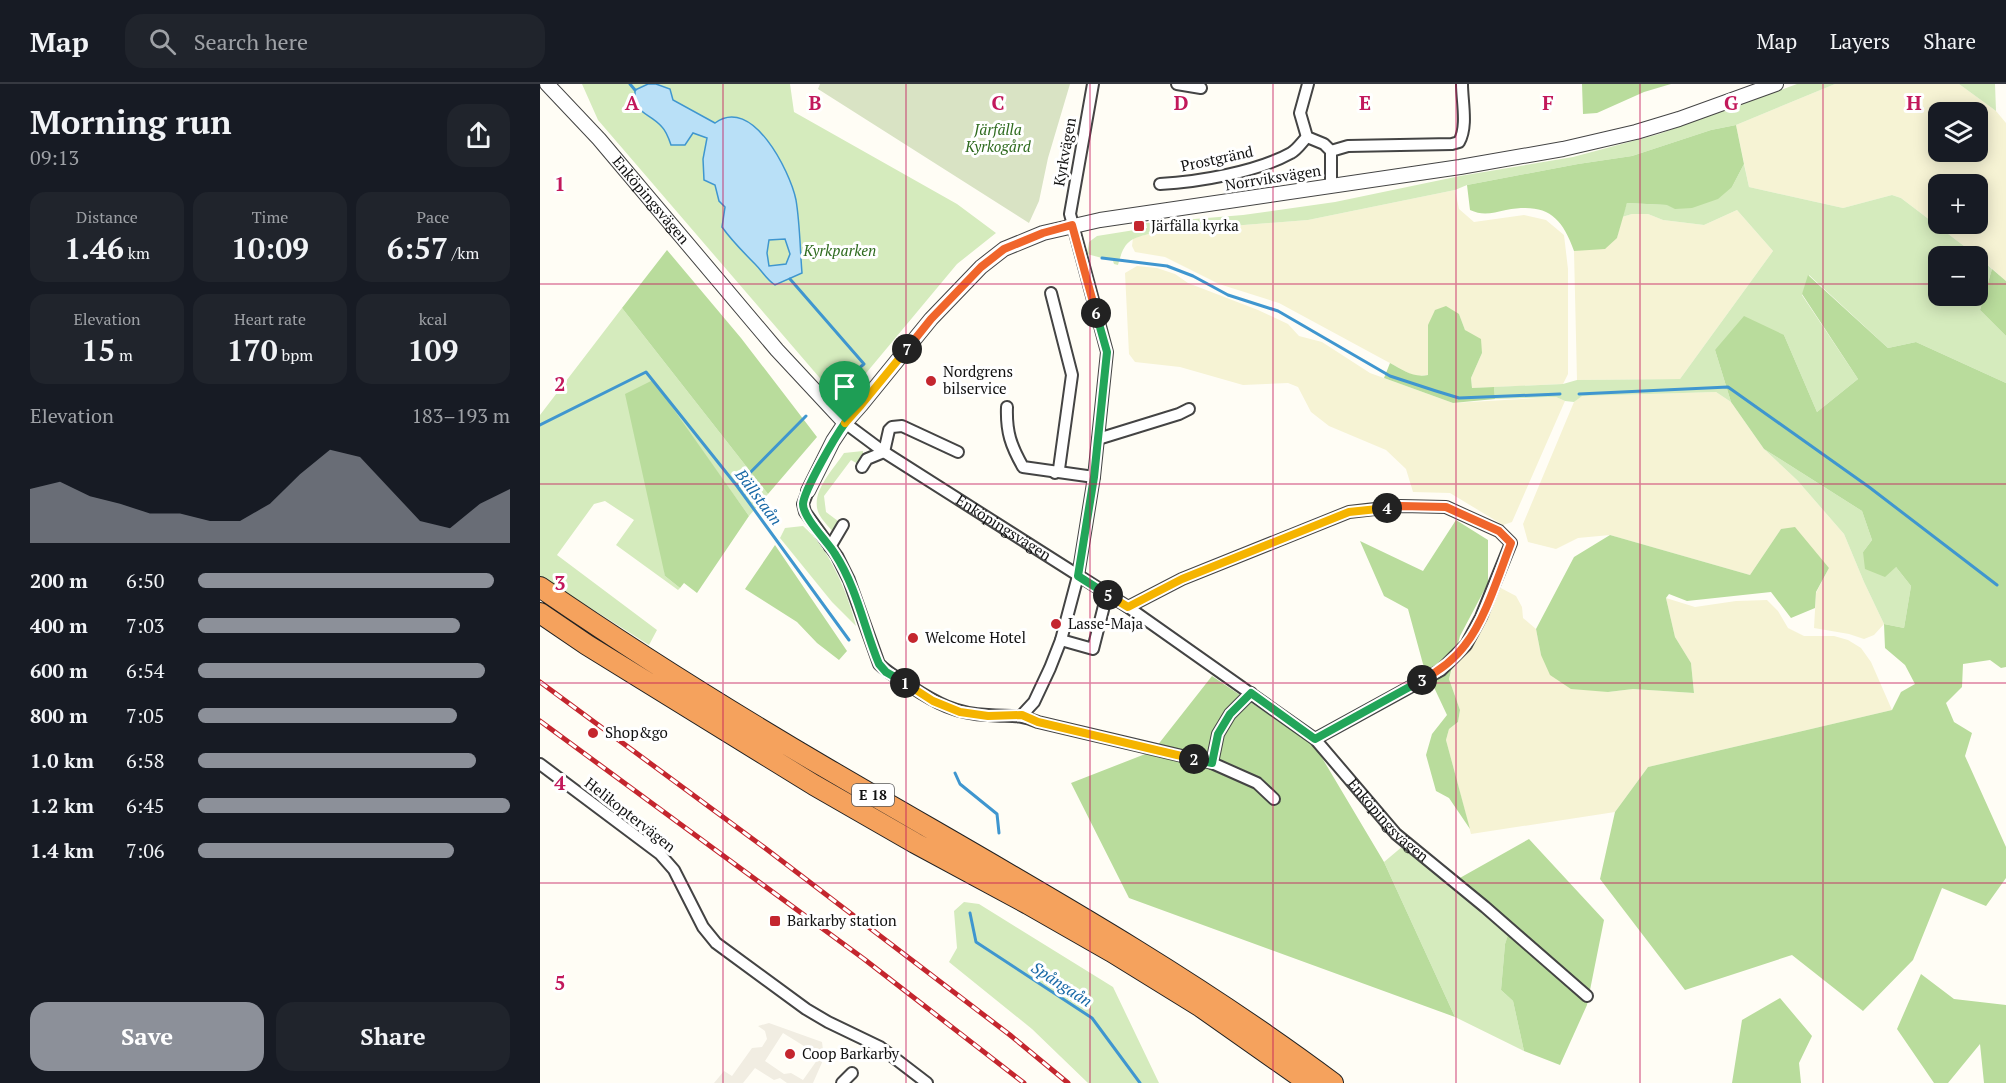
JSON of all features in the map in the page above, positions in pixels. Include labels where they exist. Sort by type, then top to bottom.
[{"type":"highway","name":"E 18","points":[[540,587],[599,627],[824,766],[1120,939],[1210,995],[1333,1083]]},
{"type":"highway","name":"E 18","points":[[540,613],[597,651],[814,785],[1113,952],[1201,1007],[1309,1083]]},
{"type":"street","name":"Enköpingsvägen","points":[[547,84],[599,139],[777,350],[845,423],[884,452],[1128,607],[1315,739],[1396,834],[1485,907],[1587,996]]},
{"type":"street","name":"Kyrkvägen","points":[[1022,715],[1034,702],[1061,640],[1078,576],[1094,477],[1107,352],[1070,214],[1092,84]]},
{"type":"street","points":[[1177,84],[1201,88]]},
{"type":"street","points":[[1308,84],[1300,113],[1308,137],[1324,144],[1330,151],[1331,186]]},
{"type":"street","points":[[1330,151],[1348,146],[1459,142],[1463,127],[1462,84]]},
{"type":"street","name":"Norrviksvägen","points":[[808,491],[832,441],[845,423],[931,319],[981,267],[1004,249],[1043,233],[1072,225],[1460,167],[1563,149],[1636,132],[1679,119],[1776,84]]},
{"type":"street","name":"Prostgränd","points":[[1160,184],[1254,169],[1293,153],[1308,137]]},
{"type":"street","points":[[1051,293],[1072,375],[1059,469],[1055,473]]},
{"type":"street","points":[[1007,407],[1006,426],[1012,449],[1023,467],[1094,477]]},
{"type":"street","points":[[1098,439],[1179,414],[1189,408]]},
{"type":"street","points":[[862,467],[867,459],[884,452],[889,430],[892,427],[902,426],[958,453]]},
{"type":"street","points":[[808,491],[803,504],[805,513],[830,547],[853,590],[879,664],[886,672],[933,701],[960,712],[988,716],[1022,715],[1038,722],[1212,763],[1257,783],[1274,799]]},
{"type":"street","points":[[1128,607],[1182,579],[1349,512],[1401,506],[1446,507],[1499,531],[1511,543],[1466,645],[1441,670],[1315,739]]},
{"type":"street","points":[[830,547],[843,525]]},
{"type":"street","points":[[1061,640],[1093,650],[1107,594]]},
{"type":"street","points":[[1212,763],[1218,734],[1230,714],[1251,693]]},
{"type":"street","name":"Helikoptervägen","points":[[540,765],[660,854],[674,870],[708,936],[755,973],[828,1022],[880,1047],[927,1083]]},
{"type":"street","points":[[842,1083],[852,1073]]},
{"type":"shaded area","points":[[1835,84],[1959,84],[1984,102],[1928,102],[1928,162],[1988,162],[1988,105],[2006,123],[2006,281],[1988,265],[1988,246],[1964,246],[1948,234],[1988,234],[1988,174],[1928,174],[1928,219],[1901,198],[1892,195],[1843,208],[1749,187],[1736,125]]},
{"type":"shaded area","points":[[1455,190],[1459,209],[1474,222],[1524,215],[1546,220],[1564,235],[1568,269],[1568,374],[1563,384],[1472,388],[1471,378],[1482,353],[1465,330],[1459,314],[1428,325],[1428,375],[1412,375],[1279,303],[1219,284],[1165,257],[1135,252],[1132,246],[1133,238],[1156,232],[1308,220]]},
{"type":"shaded area","points":[[1737,210],[1773,251],[1680,379],[1577,380],[1574,251],[1617,238],[1622,217],[1632,214],[1648,214],[1663,220],[1704,225]]},
{"type":"shaded area","points":[[1137,266],[1157,268],[1175,274],[1188,283],[1288,324],[1299,336],[1322,342],[1370,373],[1453,403],[1556,397],[1565,401],[1512,522],[1503,525],[1450,493],[1413,492],[1406,469],[1386,450],[1329,426],[1311,412],[1298,387],[1288,383],[1243,385],[1180,367],[1135,362],[1129,354],[1125,273]]},
{"type":"shaded area","points":[[1716,392],[1731,402],[1764,449],[1797,480],[1844,534],[1884,624],[1874,635],[1864,639],[1814,628],[1816,593],[1829,568],[1781,529],[1750,575],[1610,535],[1578,538],[1556,549],[1528,542],[1523,524],[1574,402],[1581,396]]},
{"type":"shaded area","points":[[1497,586],[1516,596],[1522,607],[1523,618],[1536,629],[1541,655],[1608,692],[1633,689],[1694,693],[1691,663],[1675,637],[1666,598],[1695,607],[1736,601],[1767,600],[1778,611],[1788,628],[1804,636],[1834,636],[1848,640],[1861,648],[1871,662],[1892,710],[1648,767],[1615,812],[1471,834],[1446,740],[1449,729],[1458,722],[1460,710],[1449,679],[1454,663]]},
{"type":"shaded area","points":[[769,1023],[822,1042],[824,1058],[813,1083],[787,1083],[780,1078],[774,1080],[755,1068],[743,1083],[714,1083],[724,1071],[732,1076],[752,1048],[762,1047],[767,1039],[765,1031],[758,1026]],"holes":[[[783,1033],[820,1056],[803,1080],[791,1073],[784,1074],[765,1061]]]},
{"type":"green space","name":"Kyrkparken","points":[[582,84],[790,84],[794,112],[957,204],[996,233],[957,264],[857,384],[847,391],[831,391],[598,120]]},
{"type":"green space","name":"Järfälla Kyrkogård","points":[[820,84],[1070,84],[1048,158],[1039,201],[1029,223],[818,89]]},
{"type":"green space","points":[[1582,84],[1671,84],[1644,92],[1597,113],[1583,114]]},
{"type":"green space","points":[[1797,84],[1835,84],[1736,125],[1711,130],[1632,156],[1467,185],[1455,190],[1308,220],[1156,232],[1130,241],[1123,249],[1118,265],[1113,261],[1087,254],[1089,242],[1097,236],[1147,228],[1146,223],[1243,215],[1335,202],[1460,176],[1573,157],[1659,134]]},
{"type":"green space","points":[[1959,84],[1995,84],[1996,111],[1988,105],[1988,102],[1984,102]]},
{"type":"green space","points":[[1736,125],[1744,164],[1732,187],[1718,199],[1692,208],[1675,209],[1667,205],[1627,203],[1617,238],[1605,249],[1574,251],[1564,228],[1550,214],[1542,210],[1520,208],[1483,213],[1470,210],[1467,185],[1632,156],[1711,130]]},
{"type":"green space","points":[[1744,164],[1749,187],[1843,208],[1892,195],[1901,198],[1928,219],[1928,234],[1948,234],[1964,246],[1928,246],[1928,306],[1981,306],[1980,310],[2006,336],[2006,383],[1916,342],[1888,348],[1809,275],[1802,295],[1858,379],[1817,412],[1784,335],[1715,350],[1731,402],[1716,392],[1582,396],[1574,402],[1556,397],[1495,399],[1494,387],[1563,384],[1577,380],[1680,379],[1773,251],[1737,210],[1704,225],[1663,220],[1648,214],[1632,214],[1622,217],[1627,203],[1667,205],[1732,187]]},
{"type":"green space","points":[[667,250],[741,338],[817,437],[768,494],[622,308]]},
{"type":"green space","points":[[1988,265],[1992,269],[1988,283]]},
{"type":"green space","points":[[1992,269],[2006,281],[2006,336],[1980,310],[1981,306],[1988,306],[1988,283]]},
{"type":"green space","points":[[1808,275],[1888,348],[1916,342],[2006,383],[2006,667],[2001,668],[1990,660],[1963,664],[1962,687],[1946,703],[1954,722],[1972,733],[1965,756],[2006,847],[2006,878],[1986,906],[1942,888],[1913,960],[1863,1011],[1792,955],[1685,990],[1600,879],[1615,812],[1648,767],[1892,710],[1901,692],[1915,684],[1905,665],[1885,648],[1884,624],[1904,628],[1911,586],[1896,567],[1885,577],[1865,569],[1863,552],[1872,540],[1862,511],[1764,449],[1731,402],[1715,350],[1744,316],[1784,335],[1817,412],[1858,379],[1802,294]]},
{"type":"green space","points":[[1446,306],[1459,314],[1465,330],[1481,339],[1482,353],[1471,378],[1472,388],[1494,387],[1495,399],[1453,403],[1384,378],[1390,363],[1413,374],[1428,375],[1428,325],[1435,310]]},
{"type":"green space","points":[[622,308],[768,494],[749,516],[652,381],[665,576],[680,588],[678,590],[616,545],[634,520],[605,501],[594,504],[557,555],[657,630],[649,645],[540,576],[540,415]]},
{"type":"green space","points":[[653,380],[749,516],[697,593],[684,583],[680,588],[665,576],[625,394]]},
{"type":"green space","points":[[1764,449],[1862,511],[1872,540],[1863,552],[1896,567],[1911,586],[1904,628],[1884,624],[1844,534],[1797,480]]},
{"type":"green space","points":[[863,451],[863,459],[858,464],[851,460],[824,496],[826,512],[838,521],[837,530],[834,533],[819,514],[817,498],[824,482],[844,453]]},
{"type":"green space","points":[[1456,520],[1488,540],[1488,583],[1460,636],[1449,679],[1460,710],[1458,722],[1449,729],[1446,740],[1470,829],[1449,798],[1436,791],[1426,755],[1432,734],[1447,715],[1423,664],[1408,609],[1384,596],[1360,541],[1423,571]]},
{"type":"green space","points":[[803,526],[821,546],[836,572],[856,626],[832,602],[780,538],[785,528]]},
{"type":"green space","points":[[1795,527],[1829,568],[1816,592],[1815,608],[1791,618],[1771,592],[1687,601],[1669,594],[1666,598],[1675,637],[1691,663],[1694,693],[1633,689],[1608,692],[1571,689],[1550,675],[1541,655],[1536,629],[1574,557],[1610,535],[1750,575],[1781,529]]},
{"type":"green space","points":[[775,545],[847,651],[839,660],[817,643],[797,622],[745,589]]},
{"type":"green space","points":[[1212,676],[1315,746],[1384,862],[1455,1017],[1129,898],[1071,783],[1153,751]]},
{"type":"green space","points":[[1529,839],[1604,920],[1587,1005],[1560,1065],[1524,1051],[1513,1001],[1501,990],[1505,944],[1512,923],[1458,879]]},
{"type":"green space","points":[[1403,846],[1509,933],[1505,944],[1501,990],[1513,1001],[1524,1051],[1455,1017],[1384,862]]},
{"type":"green space","points":[[964,902],[979,904],[1113,987],[1159,1083],[1088,1083],[1032,1029],[949,962],[957,948],[954,911]]},
{"type":"green space","points":[[1921,974],[1954,999],[2006,1005],[2006,1083],[1984,1083],[1980,1044],[1948,1083],[1934,1083],[1897,1029]]},
{"type":"green space","points":[[1780,998],[1812,1036],[1799,1063],[1801,1083],[1732,1083],[1742,1020]]},
{"type":"water","points":[[648,84],[670,89],[673,100],[715,123],[729,117],[742,119],[755,127],[767,140],[786,172],[796,200],[802,273],[775,285],[769,280],[722,227],[725,207],[719,201],[715,185],[704,180],[703,159],[707,138],[693,133],[685,145],[671,145],[662,127],[639,109],[635,90]],"holes":[[[785,239],[790,254],[786,264],[769,266],[767,253],[769,240]]]},
{"type":"waterway","points":[[630,84],[635,90]]},
{"type":"waterway","points":[[1102,258],[1167,266],[1193,276],[1228,295],[1278,311],[1390,376],[1459,398],[1560,394]]},
{"type":"waterway","points":[[790,279],[864,364],[828,394]]},
{"type":"waterway","name":"Bällstaån","points":[[540,425],[646,372],[737,486],[849,640]]},
{"type":"waterway","points":[[1579,394],[1728,387],[1869,487],[1997,585]]},
{"type":"waterway","points":[[737,486],[806,416]]},
{"type":"waterway","name":"Spångaån","points":[[955,773],[960,784],[997,814],[999,833]]},
{"type":"waterway","name":"Spångaån","points":[[970,913],[976,942],[1092,1018],[1140,1083]]},
{"type":"railway","points":[[540,682],[765,848],[1010,1035],[1068,1083]]},
{"type":"railway","points":[[540,721],[864,959],[1024,1083]]},
{"type":"place","name":"Järfälla kyrka","points":[[1139,226]]},
{"type":"place","name":"Nordgrens bilservice","points":[[931,381]]},
{"type":"place","name":"Lasse-Maja","points":[[1056,624]]},
{"type":"place","name":"Welcome Hotel","points":[[913,638]]},
{"type":"place","name":"Shop&go","points":[[593,733]]},
{"type":"place","name":"Barkarby station","points":[[775,921]]},
{"type":"place","name":"Coop Barkarby","points":[[790,1054]]},
{"type":"route","points":[[1072,225],[1107,352],[1094,477],[1078,576],[1128,607],[1182,579],[1349,512],[1401,506],[1446,507],[1499,531],[1511,543],[1481,617],[1466,645],[1441,670],[1315,739],[1251,693],[1230,714],[1218,734],[1212,763],[1038,722],[1022,715],[988,716],[949,709],[886,672],[879,664],[871,645],[861,609],[849,580],[837,556],[805,513],[803,504],[832,441],[845,423],[931,319],[981,267],[1004,249],[1043,233],[1072,225]]}]
